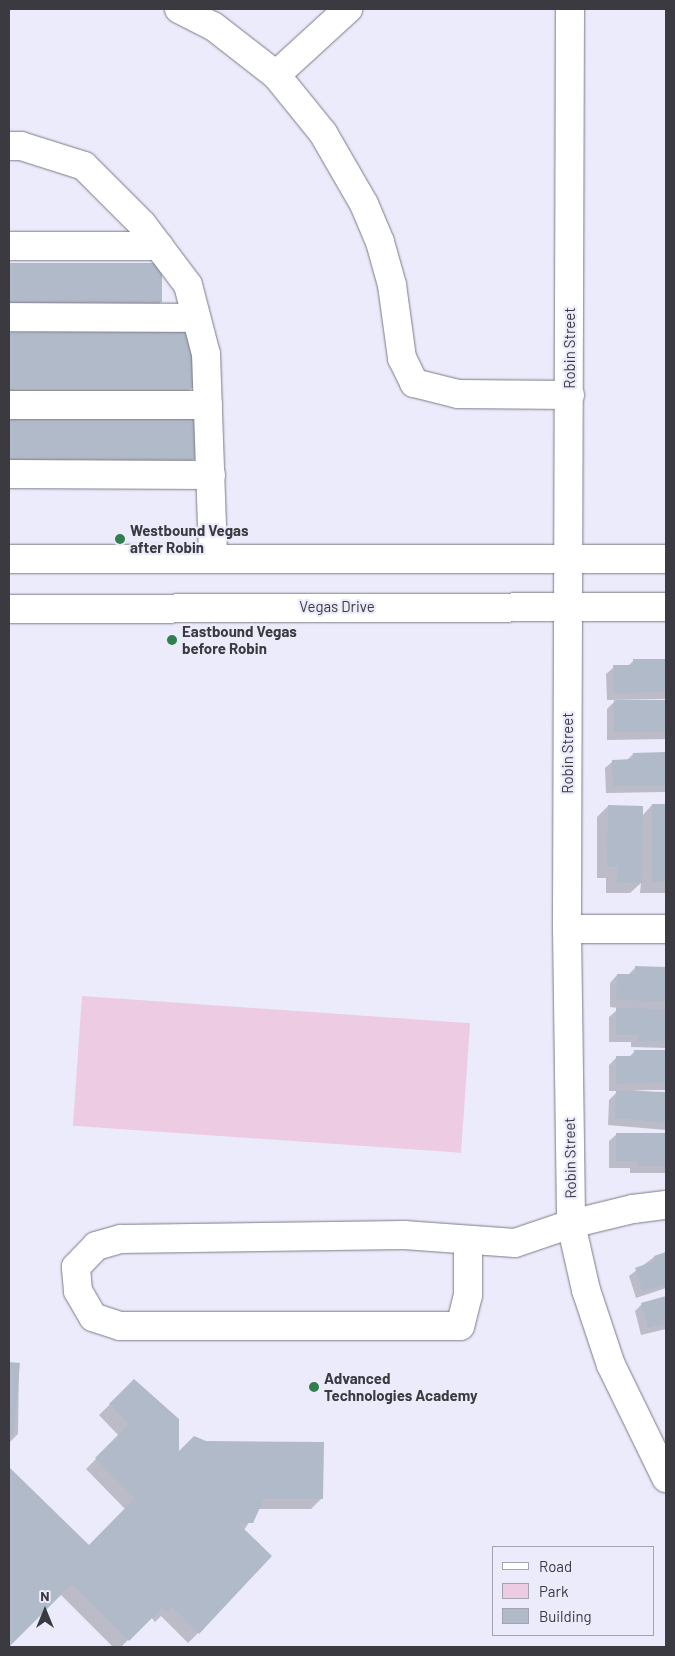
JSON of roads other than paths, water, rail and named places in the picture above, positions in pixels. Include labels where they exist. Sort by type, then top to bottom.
[{"type":"street","points":[[179,9],[212,26],[276,76],[323,133],[364,204],[380,242],[392,285],[402,358],[414,383],[458,394],[570,395]]},
{"type":"street","points":[[276,76],[348,9]]},
{"type":"street","name":"Robin Street","points":[[570,9],[567,929],[571,1224],[586,1290],[611,1365],[666,1478]]},
{"type":"street","points":[[9,146],[21,146],[84,166],[142,224],[188,285],[206,354],[212,559]]},
{"type":"street","points":[[9,246],[159,246]]},
{"type":"street","points":[[9,318],[196,318]]},
{"type":"street","points":[[9,405],[208,405]]},
{"type":"street","points":[[9,474],[211,475]]},
{"type":"street","points":[[9,559],[666,559]]},
{"type":"street","name":"Vegas Drive","points":[[9,609],[666,607]]},
{"type":"street","points":[[567,929],[666,929]]},
{"type":"street","points":[[468,1241],[468,1295],[460,1326],[120,1326],[93,1317],[78,1292],[76,1267],[96,1246],[122,1239],[404,1235],[515,1243],[571,1224],[633,1209],[666,1204]]},
{"type":"place","name":"Westbound Vegas after Robin","points":[[120,539]]},
{"type":"place","name":"Eastbound Vegas before Robin","points":[[172,640]]},
{"type":"place","name":"Advanced Technologies Academy","points":[[314,1387]]}]
